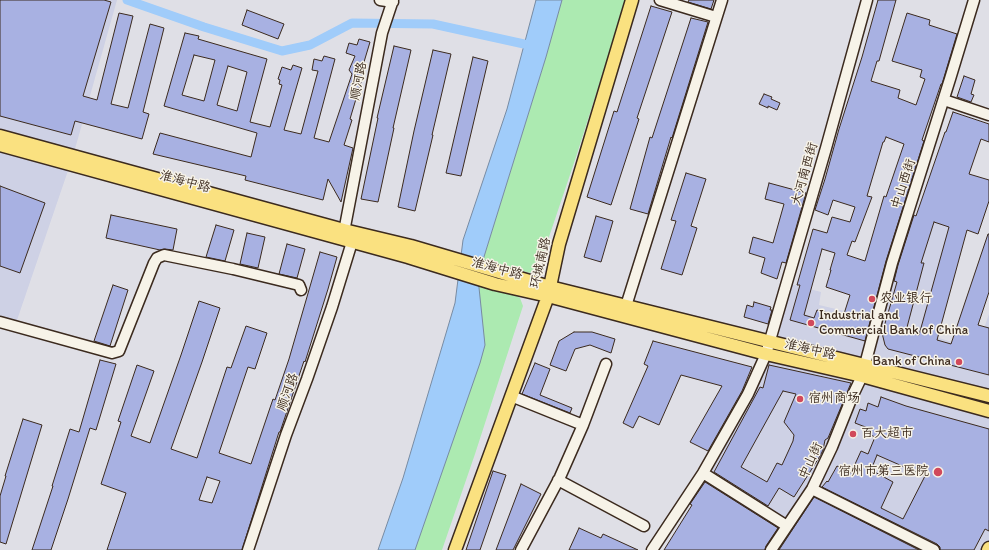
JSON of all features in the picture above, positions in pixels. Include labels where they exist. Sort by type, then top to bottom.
[{"type":"main road","name":"环城南路","points":[[455,550],[549,292],[559,244],[632,0]]},
{"type":"main road","name":"淮海中路","points":[[0,136],[346,237],[453,271],[499,278],[766,354],[864,370],[989,396]]},
{"type":"main road","name":"淮海中路","points":[[0,145],[346,237],[411,246],[457,259],[499,278]]},
{"type":"main road","name":"淮海中路","points":[[549,292],[626,306],[770,341],[989,411]]},
{"type":"street","points":[[380,0],[392,2]]},
{"type":"street","points":[[660,0],[716,17]]},
{"type":"street","points":[[626,306],[722,0]]},
{"type":"street","name":"大河南西街","points":[[652,550],[703,473],[748,394],[766,354],[867,0]]},
{"type":"street","name":"中山西街","points":[[864,370],[892,263],[974,0]]},
{"type":"street","name":"顺河路","points":[[248,550],[286,435],[332,307],[346,237],[382,33],[392,2]]},
{"type":"street","points":[[944,100],[989,115]]},
{"type":"street","points":[[0,322],[112,353],[119,351],[154,263],[157,258],[164,256],[232,269],[299,285],[301,290]]},
{"type":"street","points":[[521,550],[558,480],[583,425],[606,364]]},
{"type":"street","name":"中山街","points":[[771,550],[812,489],[832,448],[864,370]]},
{"type":"street","points":[[511,396],[583,425]]},
{"type":"street","points":[[703,473],[787,526]]},
{"type":"street","points":[[558,480],[644,526]]},
{"type":"street","points":[[812,489],[934,550]]},
{"type":"shaded area","points":[[0,0],[117,0],[73,156],[15,326],[0,322]]},
{"type":"shaded area","points":[[908,213],[950,227],[920,332],[977,349],[989,314],[989,396],[770,341],[787,283],[821,292],[819,305],[878,319]]},
{"type":"shaded area","points":[[766,354],[989,411],[988,550],[934,550],[812,489],[787,526],[703,473]]},
{"type":"green space","points":[[562,0],[626,0],[576,157],[544,251],[536,266],[530,273],[483,260],[546,57]]},
{"type":"green space","points":[[477,286],[509,291],[520,298],[523,306],[442,550],[411,550]]},
{"type":"water","points":[[536,0],[562,0],[478,278],[485,345],[480,363],[415,550],[378,550],[403,478],[455,303],[463,240],[507,109]]},
{"type":"building","points":[[0,0],[104,0],[111,2],[83,96],[97,100],[119,13],[133,16],[111,104],[128,108],[150,24],[164,28],[143,112],[149,114],[142,139],[75,121],[71,135],[0,116]]},
{"type":"building","points":[[689,0],[714,0],[711,9],[688,2]]},
{"type":"building","points":[[878,0],[896,0],[879,61],[877,61],[871,81],[900,90],[898,98],[916,105],[925,79],[920,77],[922,70],[892,61],[907,13],[930,20],[929,25],[957,34],[942,84],[922,140],[924,141],[886,261],[865,341],[790,320],[800,285],[797,285],[813,229],[827,233],[832,217],[850,222],[855,207],[833,200],[828,215],[815,210]],"holes":[[[886,137],[904,144],[886,197],[884,196],[865,261],[847,255],[852,241],[855,242],[872,197],[867,196],[883,142]],[[822,249],[835,253],[826,287],[850,295],[843,317],[817,310],[814,318],[804,315]]]},
{"type":"building","points":[[651,6],[672,12],[637,118],[639,119],[611,205],[587,197],[614,111],[617,112]]},
{"type":"building","points":[[247,10],[284,24],[278,39],[242,25]]},
{"type":"building","points":[[691,18],[708,22],[648,214],[630,209],[650,137],[652,138]]},
{"type":"building","points":[[185,33],[199,36],[198,39],[267,59],[250,122],[270,127],[282,85],[279,84],[280,80],[278,79],[282,67],[291,70],[293,65],[302,68],[284,130],[301,134],[318,71],[312,70],[314,59],[322,61],[324,56],[335,59],[314,138],[329,142],[352,74],[349,70],[355,56],[346,53],[349,43],[357,45],[359,39],[370,42],[361,72],[364,72],[350,119],[352,120],[344,145],[353,148],[341,202],[328,179],[323,200],[245,180],[246,176],[153,154],[160,133],[251,157],[257,133],[164,106]],"holes":[[[194,55],[215,60],[204,101],[182,95]],[[228,66],[247,72],[237,111],[217,105]]]},
{"type":"building","points":[[394,46],[411,50],[378,202],[361,199],[377,118]]},
{"type":"building","points":[[433,50],[451,54],[415,211],[398,207]]},
{"type":"building","points":[[473,57],[488,61],[461,176],[446,173]]},
{"type":"building","points":[[964,76],[975,80],[971,94],[974,95],[971,102],[957,97]]},
{"type":"building","points":[[764,94],[772,97],[771,99],[780,103],[777,110],[759,104]]},
{"type":"building","points":[[953,112],[989,124],[989,142],[981,139],[969,174],[989,180],[989,201],[978,234],[967,230],[937,340],[951,344],[989,234],[989,292],[978,325],[989,328],[989,375],[888,349],[885,345],[881,329],[882,326],[884,327],[897,282],[894,281],[898,265],[914,215],[916,216]],"holes":[[[934,222],[949,227],[919,335],[906,331],[924,263],[921,263]]]},
{"type":"building","points":[[686,173],[706,179],[691,226],[697,228],[682,275],[661,269],[676,221],[671,220]]},
{"type":"building","points":[[769,183],[806,193],[786,263],[782,262],[777,279],[761,273],[765,258],[749,253],[753,237],[773,243],[784,204],[765,199]]},
{"type":"building","points":[[0,186],[45,203],[20,273],[0,266]]},
{"type":"building","points":[[111,215],[177,229],[173,250],[160,250],[106,238]]},
{"type":"building","points":[[596,216],[613,221],[601,262],[584,257]]},
{"type":"building","points":[[216,225],[234,230],[225,261],[206,257]]},
{"type":"building","points":[[247,233],[265,237],[258,268],[240,264]]},
{"type":"building","points":[[287,244],[305,249],[297,278],[279,274]]},
{"type":"building","points":[[320,252],[337,257],[305,362],[304,361],[279,432],[242,550],[107,550],[126,493],[101,484],[121,422],[118,421],[137,365],[154,371],[131,436],[150,443],[199,301],[220,308],[171,449],[197,458],[227,367],[231,368],[246,326],[267,333],[255,369],[248,367],[219,453],[251,464],[273,399],[275,400],[289,359]],"holes":[[[207,477],[220,481],[212,503],[199,500]]]},
{"type":"building","points":[[113,285],[128,290],[110,346],[94,341]]},
{"type":"building","points":[[754,302],[771,307],[770,310],[772,310],[768,324],[744,317],[747,305],[753,307]]},
{"type":"building","points":[[574,332],[592,332],[615,339],[611,353],[590,345],[575,349],[566,371],[550,365],[559,341]]},
{"type":"building","points":[[653,341],[752,367],[742,391],[708,451],[690,442],[722,386],[681,375],[659,425],[639,416],[633,428],[623,423],[648,366],[644,364]]},
{"type":"building","points":[[100,360],[116,364],[96,430],[90,428],[51,550],[32,550],[70,429],[79,432]]},
{"type":"building","points":[[535,363],[550,369],[540,395],[572,408],[570,413],[522,394]]},
{"type":"building","points":[[769,365],[851,383],[828,438],[825,440],[820,456],[794,497],[779,488],[768,506],[714,472],[760,387],[763,388]],"holes":[[[783,391],[796,394],[784,422],[794,435],[793,441],[782,465],[777,463],[767,482],[741,467]]]},
{"type":"building","points":[[881,397],[906,406],[989,429],[989,531],[985,529],[974,550],[940,550],[940,547],[937,544],[822,487],[827,481],[828,482],[837,466],[851,473],[861,451],[868,454],[875,437],[866,433],[868,428],[855,423],[860,409],[866,411],[868,403],[878,407]],"holes":[[[877,455],[925,476],[903,519],[881,508],[893,482],[871,470]]]},
{"type":"building","points":[[23,419],[42,425],[6,544],[0,542],[0,496]]},
{"type":"building","points":[[493,471],[506,475],[480,550],[466,550]]},
{"type":"building","points":[[705,482],[778,528],[765,550],[664,550],[692,505],[690,504]]},
{"type":"building","points":[[521,484],[541,494],[513,550],[496,550]]},
{"type":"building","points":[[814,497],[919,550],[779,550]]},
{"type":"building","points":[[579,528],[601,538],[603,534],[638,550],[569,550]]},
{"type":"waterway","points":[[127,0],[204,27],[282,51],[310,45],[352,23],[433,24],[524,44]]},
{"type":"place","name":"农业银行","points":[[872,299]]},
{"type":"place","name":"Industrial and Commercial Bank of China","points":[[811,323]]},
{"type":"place","name":"Bank of China","points":[[959,362]]},
{"type":"place","name":"宿州商场","points":[[800,399]]},
{"type":"place","name":"百大超市","points":[[853,434]]},
{"type":"place","name":"宿州市第三医院","points":[[938,472]]}]
